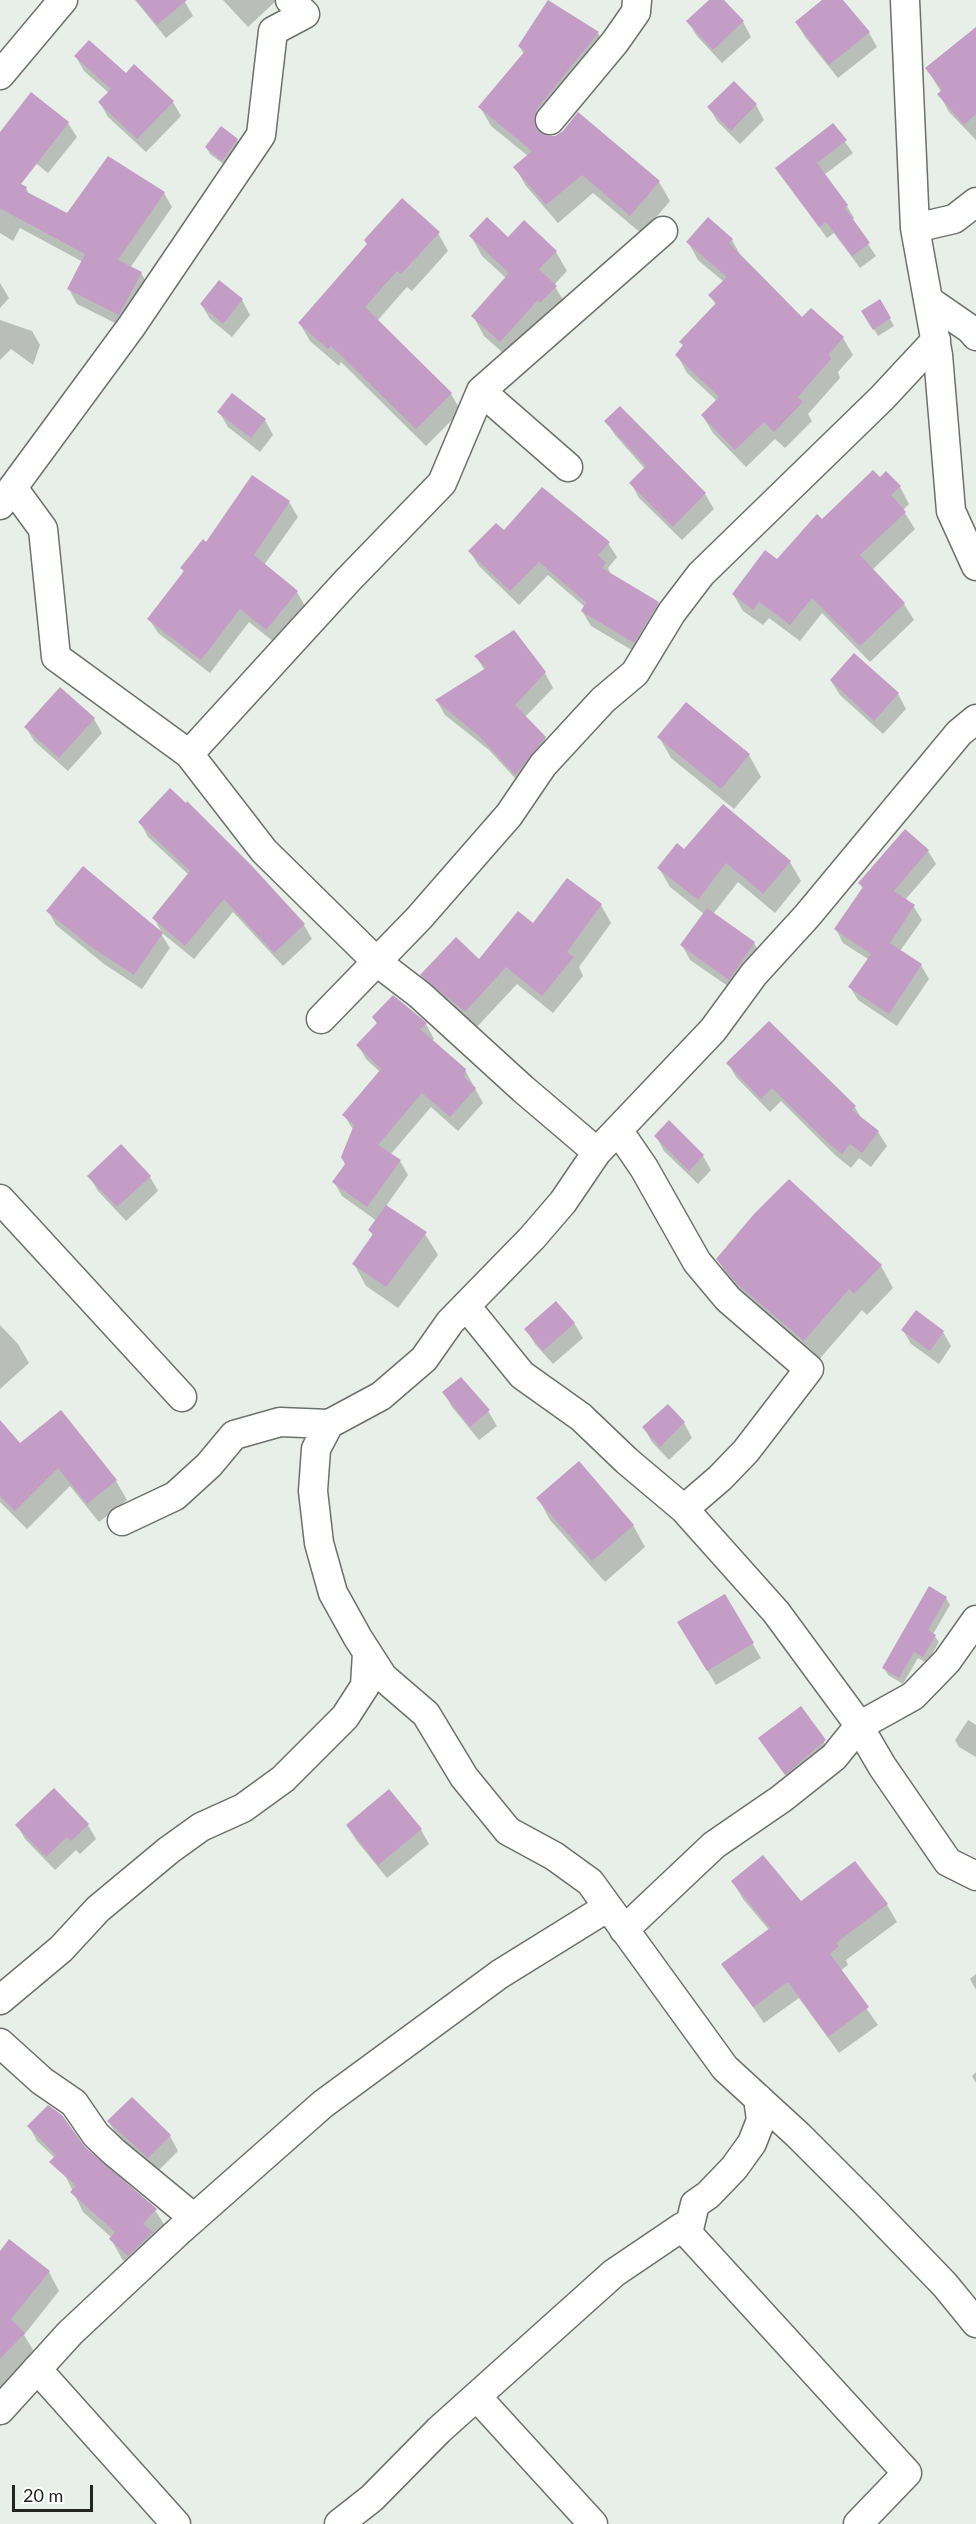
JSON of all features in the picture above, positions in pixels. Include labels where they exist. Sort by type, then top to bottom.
[{"type":"street","points":[[0,75],[63,0]]},
{"type":"street","points":[[290,0],[304,14],[273,31],[261,135],[131,327],[6,496],[43,528],[56,657],[189,754],[264,851],[377,962],[420,995],[597,1152]]},
{"type":"street","points":[[905,0],[915,228],[936,340],[946,432],[951,511],[976,566]]},
{"type":"street","points":[[550,120],[641,4]]},
{"type":"street","points":[[915,228],[954,219],[976,202]]},
{"type":"street","points":[[189,754],[348,580],[442,483],[481,392],[663,231]]},
{"type":"street","points":[[928,300],[970,329],[976,336]]},
{"type":"street","points":[[321,1019],[419,918],[509,814],[543,765],[603,700],[635,673],[672,612],[701,574],[882,398],[936,340]]},
{"type":"street","points":[[481,392],[568,467]]},
{"type":"street","points":[[122,1521],[175,1496],[209,1465],[234,1435],[280,1422],[329,1424],[381,1396],[424,1359],[450,1322],[563,1202],[597,1152],[713,1030],[754,974],[807,915],[959,733],[976,719]]},
{"type":"street","points":[[618,1131],[644,1168],[697,1262],[728,1299],[808,1370],[746,1451],[720,1478],[684,1509]]},
{"type":"street","points":[[3,1207],[182,1397]]},
{"type":"street","points":[[466,1306],[522,1375],[581,1417],[627,1461],[684,1509],[776,1612],[859,1726],[882,1766],[948,1862],[976,1876]]},
{"type":"street","points":[[329,1424],[316,1449],[315,1460],[313,1491],[319,1543],[333,1593],[383,1677],[426,1714],[464,1777],[508,1831],[554,1856],[590,1882],[725,2068],[873,2210],[945,2285],[976,2323]]},
{"type":"street","points":[[624,1930],[714,1845],[834,1757],[859,1726],[913,1696],[947,1661],[976,1620]]},
{"type":"street","points":[[0,2000],[61,1949],[98,1909],[169,1851],[201,1827],[243,1808],[283,1779],[345,1717],[365,1686],[368,1653]]},
{"type":"street","points":[[0,2410],[70,2333],[194,2218],[323,2104],[500,1974],[608,1907]]},
{"type":"street","points":[[0,2043],[42,2081],[74,2103],[96,2135],[194,2218]]},
{"type":"street","points":[[688,2233],[695,2204],[708,2195],[734,2168],[752,2143],[761,2120],[758,2098]]},
{"type":"street","points":[[339,2524],[372,2498],[439,2430],[614,2273],[682,2227],[907,2473],[858,2524]]},
{"type":"street","points":[[37,2369],[176,2524]]},
{"type":"street","points":[[477,2397],[593,2524]]},
{"type":"building","points":[[136,0],[187,0],[157,25]]},
{"type":"building","points":[[548,0],[599,32],[537,109],[534,118],[535,126],[540,133],[555,136],[563,131],[578,112],[660,181],[630,216],[582,175],[546,205],[513,167],[532,151],[478,107],[525,51],[518,46]]},
{"type":"building","points":[[709,0],[724,0],[744,21],[713,50],[686,21]]},
{"type":"building","points":[[822,0],[843,0],[870,32],[829,65],[795,22]]},
{"type":"building","points":[[976,27],[976,114],[964,125],[937,94],[942,90],[925,68]]},
{"type":"building","points":[[89,40],[126,73],[134,64],[174,101],[137,139],[98,102],[111,89],[74,56]]},
{"type":"building","points":[[734,81],[757,104],[731,131],[707,107]]},
{"type":"building","points":[[31,92],[69,122],[21,184],[27,187],[25,191],[67,213],[108,156],[165,192],[118,260],[142,272],[119,315],[67,289],[85,254],[0,210],[0,132]]},
{"type":"building","points":[[833,123],[847,140],[817,163],[848,205],[845,208],[870,243],[852,256],[826,222],[819,227],[775,168]]},
{"type":"building","points":[[221,126],[238,139],[222,161],[205,147]]},
{"type":"building","points":[[402,198],[440,232],[401,274],[397,271],[365,307],[452,393],[416,429],[331,346],[328,349],[298,323],[367,244],[364,240]]},
{"type":"building","points":[[487,217],[508,237],[524,220],[557,251],[539,269],[557,286],[540,303],[538,300],[500,342],[471,316],[509,273],[469,236]]},
{"type":"building","points":[[708,217],[733,239],[729,243],[802,317],[811,308],[844,337],[829,354],[831,359],[798,397],[803,402],[774,432],[764,422],[735,450],[701,415],[719,397],[675,355],[683,345],[679,342],[716,303],[708,295],[727,277],[686,242]]},
{"type":"building","points":[[219,280],[243,299],[223,324],[200,304]]},
{"type":"building","points":[[880,299],[891,318],[873,330],[861,311]]},
{"type":"building","points":[[232,393],[266,419],[251,438],[217,412]]},
{"type":"building","points":[[620,406],[706,493],[673,527],[629,483],[646,466],[604,421]]},
{"type":"building","points":[[873,470],[880,477],[886,471],[901,486],[891,495],[906,512],[860,555],[905,603],[860,646],[812,598],[790,625],[759,602],[753,610],[732,594],[765,550],[777,559],[817,514],[822,519]]},
{"type":"building","points":[[252,475],[290,501],[254,555],[298,591],[266,630],[240,609],[201,660],[147,619],[184,571],[180,568],[203,539],[206,542]]},
{"type":"building","points":[[542,487],[610,542],[598,555],[606,563],[602,568],[659,602],[634,643],[581,611],[586,602],[539,562],[510,591],[468,551],[496,523],[504,530]]},
{"type":"building","points":[[514,630],[546,672],[515,705],[546,737],[515,775],[479,736],[435,700],[486,668],[474,656]]},
{"type":"building","points":[[854,653],[899,693],[874,721],[830,680]]},
{"type":"building","points":[[60,687],[95,718],[59,758],[24,727]]},
{"type":"building","points":[[686,702],[750,754],[721,789],[657,737]]},
{"type":"building","points":[[170,788],[186,803],[187,801],[252,866],[305,924],[274,953],[224,899],[185,946],[152,918],[190,871],[138,822]]},
{"type":"building","points":[[723,804],[791,861],[763,894],[726,863],[698,900],[657,868],[677,843],[684,849]]},
{"type":"building","points":[[905,829],[929,850],[894,891],[915,905],[890,943],[922,964],[889,1014],[848,987],[871,954],[834,929],[863,887],[858,883]]},
{"type":"building","points":[[83,866],[163,933],[134,975],[94,949],[46,911]]},
{"type":"building","points":[[567,878],[602,904],[567,952],[574,957],[542,996],[506,967],[465,1012],[420,975],[456,937],[479,959],[518,911],[533,923]]},
{"type":"building","points":[[707,908],[755,942],[729,980],[680,945]]},
{"type":"building","points":[[393,995],[427,1023],[420,1029],[466,1069],[464,1077],[476,1088],[450,1117],[422,1093],[378,1145],[401,1160],[367,1207],[332,1182],[345,1164],[341,1157],[354,1125],[342,1115],[381,1069],[356,1045],[377,1023],[372,1017]]},
{"type":"building","points":[[769,1021],[856,1106],[852,1110],[879,1131],[862,1153],[850,1144],[842,1154],[772,1088],[761,1099],[726,1063]]},
{"type":"building","points":[[669,1120],[704,1155],[689,1171],[654,1136]]},
{"type":"building","points":[[121,1144],[151,1176],[117,1207],[87,1176]]},
{"type":"building","points":[[789,1179],[882,1265],[854,1294],[849,1289],[804,1341],[737,1284],[716,1259],[754,1214]]},
{"type":"building","points":[[386,1205],[427,1232],[386,1287],[352,1264],[373,1234],[368,1230]]},
{"type":"building","points":[[556,1301],[575,1323],[543,1351],[524,1329]]},
{"type":"building","points":[[916,1310],[944,1331],[930,1351],[901,1330]]},
{"type":"building","points":[[461,1377],[490,1410],[470,1427],[442,1392]]},
{"type":"building","points":[[668,1404],[685,1422],[660,1447],[642,1427]]},
{"type":"building","points":[[61,1410],[117,1480],[87,1504],[58,1468],[15,1511],[0,1496],[0,1420],[20,1443]]},
{"type":"building","points":[[579,1461],[634,1525],[592,1561],[536,1498]]},
{"type":"building","points":[[929,1586],[947,1597],[928,1630],[936,1635],[923,1657],[914,1652],[899,1678],[882,1668]]},
{"type":"building","points":[[725,1594],[754,1643],[707,1671],[677,1622]]},
{"type":"building","points":[[801,1706],[826,1740],[785,1775],[758,1738]]},
{"type":"building","points":[[54,1788],[89,1824],[71,1841],[67,1837],[46,1857],[15,1825]]},
{"type":"building","points":[[389,1789],[422,1829],[378,1865],[346,1825]]},
{"type":"building","points":[[763,1855],[801,1901],[855,1861],[888,1904],[836,1943],[839,1946],[830,1954],[869,2007],[828,2037],[788,1982],[753,2007],[721,1964],[770,1928],[731,1881]]},
{"type":"building","points":[[132,2097],[171,2135],[148,2158],[107,2121]]},
{"type":"building","points":[[48,2105],[62,2115],[85,2147],[157,2209],[143,2224],[153,2232],[128,2256],[109,2239],[115,2232],[70,2192],[76,2186],[49,2162],[56,2155],[27,2126]]},
{"type":"building","points":[[9,2239],[50,2271],[11,2319],[25,2333],[0,2359],[0,2251]]}]
